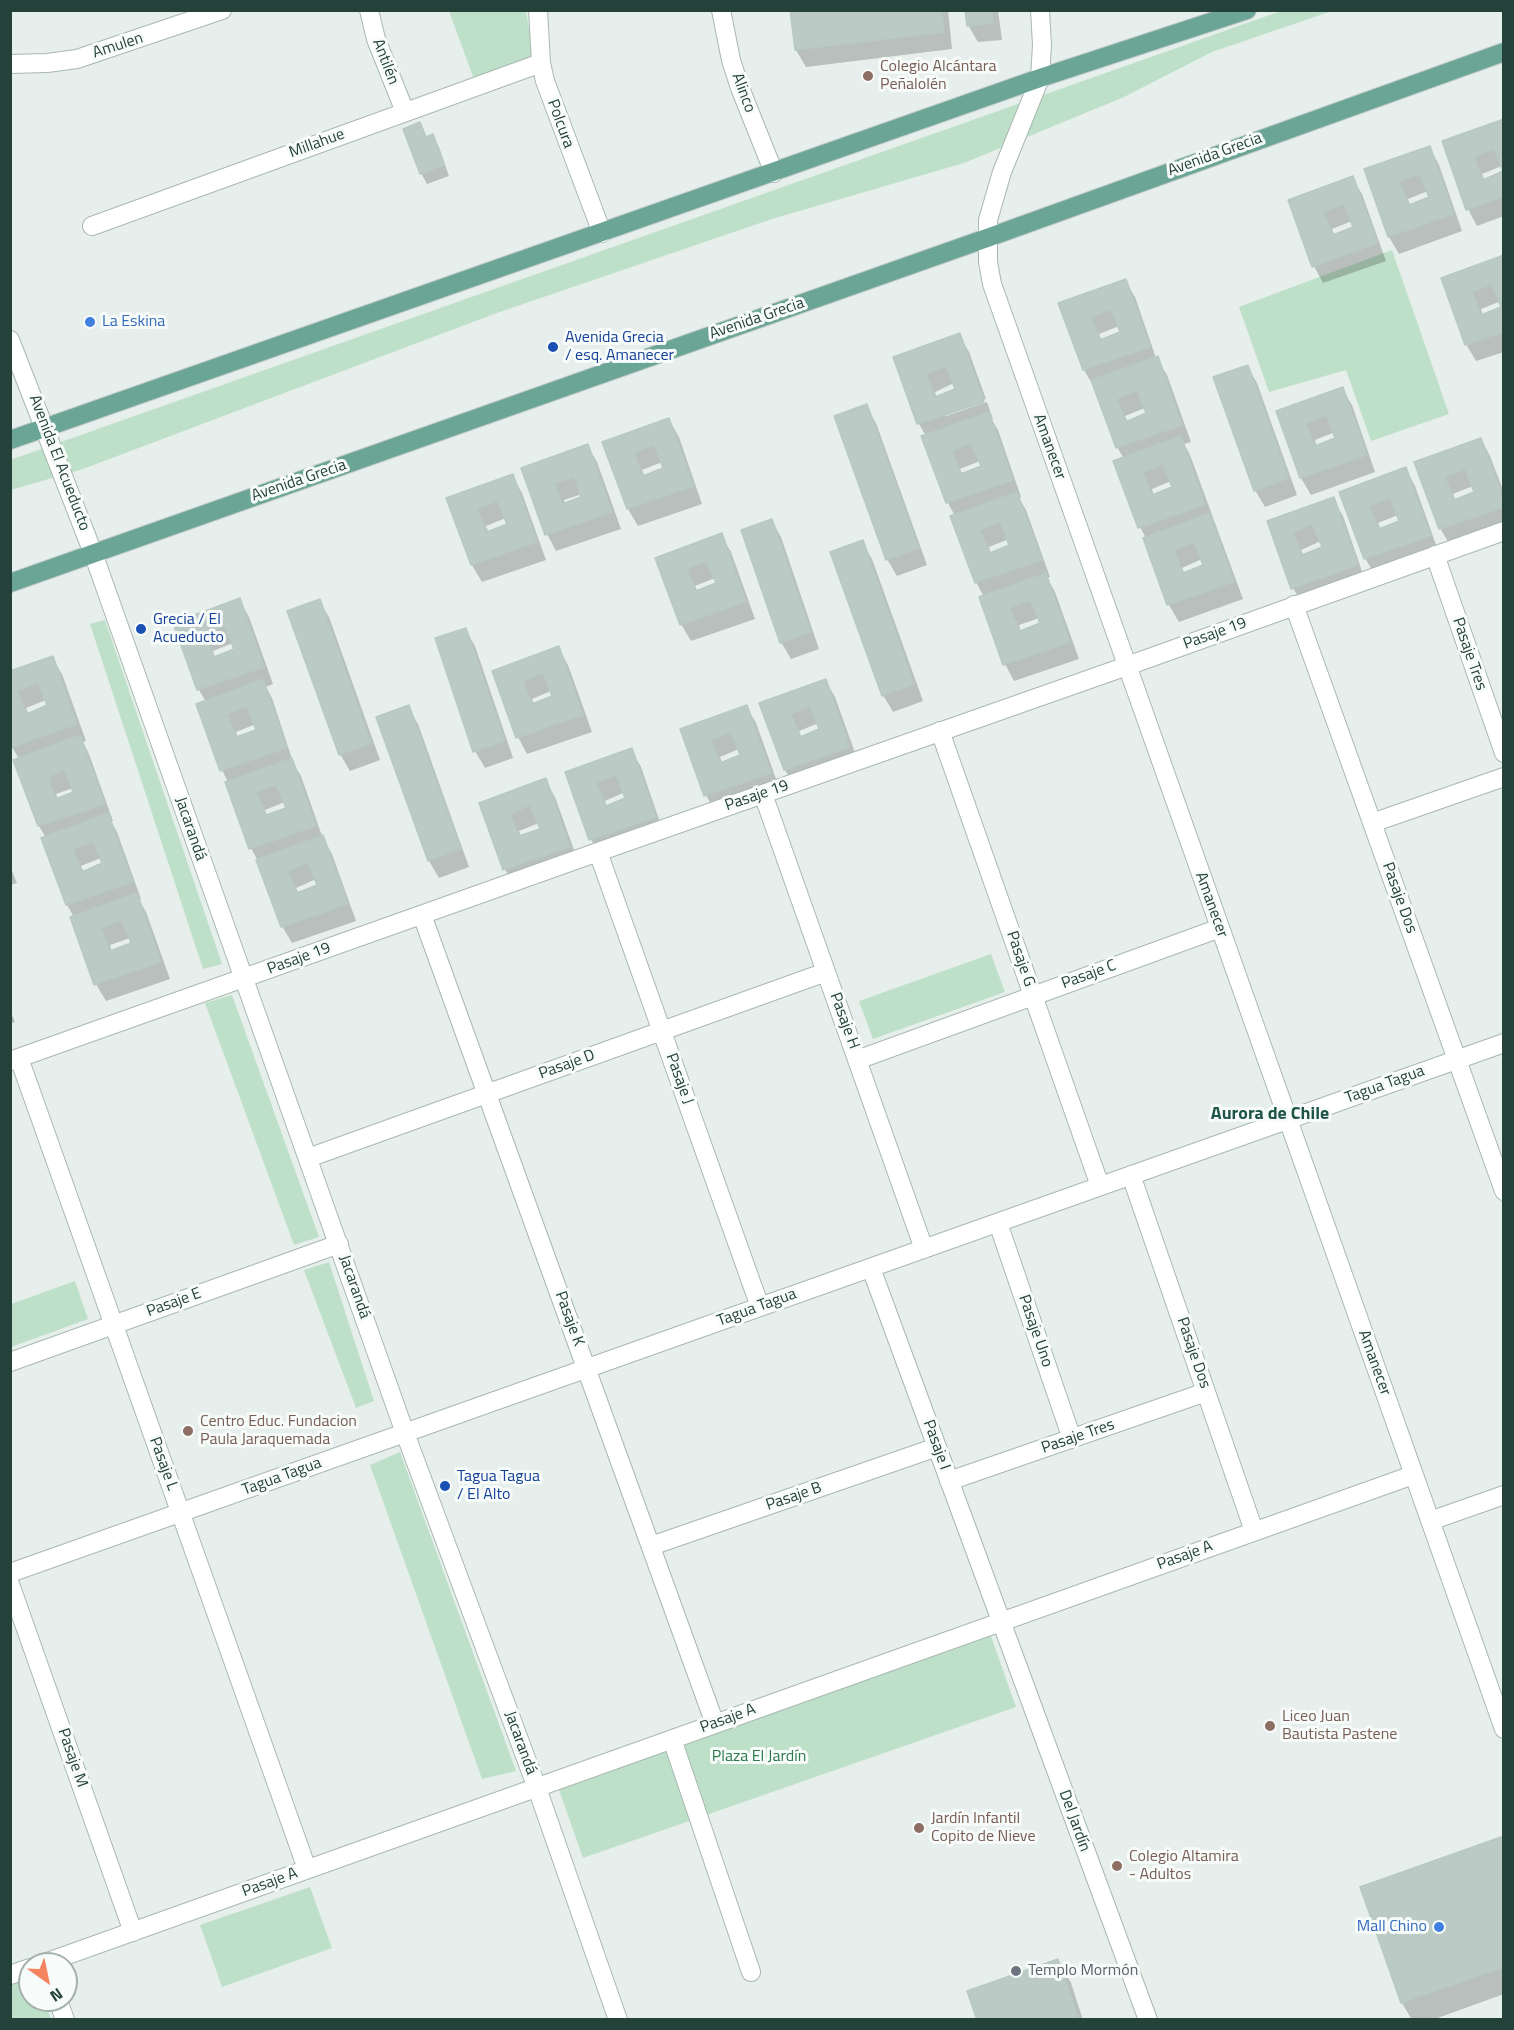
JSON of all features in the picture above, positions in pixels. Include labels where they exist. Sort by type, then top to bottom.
[{"type":"main road","points":[[10,440],[1040,78],[1247,10]]},
{"type":"main road","name":"Avenida Grecia","points":[[10,583],[987,238],[1503,52]]},
{"type":"street","name":"Amulen","points":[[10,64],[48,63],[77,59],[222,10]]},
{"type":"street","name":"Antilén","points":[[369,10],[376,39],[405,112]]},
{"type":"street","name":"Polcura","points":[[538,10],[541,63],[551,100],[602,233]]},
{"type":"street","name":"Alinco","points":[[721,10],[731,60],[740,88],[774,173]]},
{"type":"street","name":"Amanecer","points":[[1040,10],[1042,45],[1040,78],[1002,172],[988,220],[988,262],[992,284],[1503,1729]]},
{"type":"street","name":"Millahue","points":[[92,226],[541,63]]},
{"type":"street","name":"Avenida El Acueducto","points":[[10,340],[46,427],[93,553]]},
{"type":"street","name":"Pasaje 19","points":[[15,1059],[1503,531]]},
{"type":"street","name":"Jacarandá","points":[[93,553],[405,1433],[537,1788],[618,2019]]},
{"type":"street","name":"Pasaje Tres","points":[[1435,555],[1503,753]]},
{"type":"street","name":"Pasaje Dos","points":[[1294,605],[1503,1191]]},
{"type":"street","name":"Pasaje G","points":[[940,731],[1100,1186]]},
{"type":"street","points":[[1372,823],[1503,777]]},
{"type":"street","name":"Pasaje H","points":[[763,794],[924,1249]]},
{"type":"street","name":"Pasaje J","points":[[598,852],[760,1307]]},
{"type":"street","name":"Pasaje K","points":[[422,915],[715,1724]]},
{"type":"street","name":"Pasaje C","points":[[857,1060],[1220,928]]},
{"type":"street","name":"Pasaje D","points":[[308,1158],[826,972]]},
{"type":"street","name":"Tagua Tagua","points":[[10,1573],[1503,1042]]},
{"type":"street","name":"Pasaje L","points":[[15,1059],[114,1325],[307,1869]]},
{"type":"street","name":"Pasaje Dos","points":[[1131,1175],[1254,1531]]},
{"type":"street","name":"Pasaje Uno","points":[[998,1223],[1072,1439]]},
{"type":"street","name":"Pasaje E","points":[[10,1362],[339,1244]]},
{"type":"street","name":"Pasaje I","points":[[871,1268],[1000,1622]]},
{"type":"street","name":"Pasaje Tres","points":[[949,1481],[1206,1392]]},
{"type":"street","name":"Pasaje B","points":[[651,1546],[937,1447]]},
{"type":"street","name":"Pasaje A","points":[[77,1952],[1413,1474]]},
{"type":"street","points":[[1430,1521],[1503,1495]]},
{"type":"street","name":"Pasaje M","points":[[10,1584],[133,1932]]},
{"type":"street","name":"Del Jardín","points":[[1000,1622],[1148,2019]]},
{"type":"street","points":[[672,1739],[751,1972]]},
{"type":"green space","points":[[449,11],[526,11],[535,61],[475,82]]},
{"type":"green space","points":[[1281,11],[1332,11],[1212,52],[1124,97],[964,163],[772,219],[494,314],[83,469],[11,490],[10,460]]},
{"type":"green space","points":[[1392,250],[1449,414],[1371,441],[1346,370],[1269,392],[1239,307]]},
{"type":"green space","points":[[105,620],[222,964],[203,969],[90,624]]},
{"type":"green space","points":[[991,954],[1005,992],[873,1039],[859,1001]]},
{"type":"green space","points":[[232,995],[319,1237],[294,1245],[205,1003]]},
{"type":"green space","points":[[329,1262],[374,1401],[356,1408],[304,1270]]},
{"type":"green space","points":[[75,1281],[88,1319],[11,1347],[11,1304]]},
{"type":"green space","points":[[400,1452],[516,1771],[482,1779],[370,1465]]},
{"type":"green space","name":"Plaza El Jardín","points":[[991,1636],[1016,1707],[583,1858],[558,1787]]},
{"type":"green space","points":[[310,1887],[332,1948],[222,1987],[200,1925]]},
{"type":"green space","points":[[18,1981],[18,2012],[48,2012],[51,2019],[11,2019],[10,1984]]},
{"type":"building","points":[[790,10],[941,10],[944,32],[795,50]]},
{"type":"building","points":[[965,10],[992,10],[993,23],[967,26]]},
{"type":"building","points":[[1504,119],[1504,196],[1466,210],[1442,141]],"holes":[[[1494,149],[1503,171],[1483,180],[1474,157]]]},
{"type":"building","points":[[420,122],[426,137],[433,134],[444,165],[420,174],[403,129]]},
{"type":"building","points":[[1430,146],[1454,214],[1388,237],[1364,169]],"holes":[[[1419,174],[1429,197],[1409,205],[1399,182]]]},
{"type":"building","points":[[1353,176],[1378,243],[1312,267],[1288,200]],"holes":[[[1344,204],[1353,227],[1333,235],[1323,212]]]},
{"type":"building","points":[[1504,255],[1504,332],[1465,345],[1441,278]],"holes":[[[1492,284],[1501,307],[1481,315],[1472,292]]]},
{"type":"building","points":[[1126,279],[1150,347],[1083,370],[1058,303]],"holes":[[[1111,309],[1120,332],[1100,340],[1091,317]]]},
{"type":"building","points":[[960,333],[984,402],[917,424],[893,357]],"holes":[[[946,366],[955,389],[935,397],[926,374]]]},
{"type":"building","points":[[1158,356],[1182,425],[1116,448],[1091,380]],"holes":[[[1137,390],[1146,413],[1126,422],[1117,399]]]},
{"type":"building","points":[[1248,365],[1289,478],[1254,491],[1213,377]]},
{"type":"building","points":[[1343,387],[1367,455],[1300,478],[1276,411]],"holes":[[[1326,415],[1335,438],[1315,446],[1306,423]]]},
{"type":"building","points":[[867,404],[919,548],[886,560],[834,416]]},
{"type":"building","points":[[989,412],[1013,480],[946,503],[921,436]],"holes":[[[971,443],[981,466],[961,474],[952,451]]]},
{"type":"building","points":[[669,418],[694,486],[627,509],[602,442]],"holes":[[[654,445],[663,468],[643,476],[634,453]]]},
{"type":"building","points":[[1181,436],[1205,505],[1138,528],[1113,461]],"holes":[[[1163,464],[1172,487],[1152,495],[1143,472]]]},
{"type":"building","points":[[1481,438],[1504,500],[1504,507],[1439,529],[1414,462]],"holes":[[[1465,469],[1474,492],[1454,500],[1445,477]]]},
{"type":"building","points":[[588,444],[612,512],[545,535],[521,468]],"holes":[[[574,477],[581,497],[562,504],[555,483]]]},
{"type":"building","points":[[1406,467],[1431,536],[1364,559],[1339,492]],"holes":[[[1390,498],[1399,521],[1379,529],[1369,506]]]},
{"type":"building","points":[[513,474],[537,542],[471,565],[446,498]],"holes":[[[497,501],[507,524],[487,532],[477,509]]]},
{"type":"building","points":[[1017,492],[1042,560],[975,583],[950,516]],"holes":[[[1000,522],[1009,545],[990,553],[980,530]]]},
{"type":"building","points":[[1334,497],[1358,565],[1291,589],[1267,521]],"holes":[[[1312,524],[1322,547],[1302,555],[1293,532]]]},
{"type":"building","points":[[1210,513],[1234,582],[1167,605],[1143,538]],"holes":[[[1194,542],[1203,565],[1183,573],[1174,550]]]},
{"type":"building","points":[[772,519],[811,632],[780,643],[741,530]]},
{"type":"building","points":[[722,533],[746,602],[680,625],[655,558]],"holes":[[[706,561],[716,583],[696,591],[687,569]]]},
{"type":"building","points":[[863,540],[914,684],[882,696],[830,552]]},
{"type":"building","points":[[1046,573],[1070,642],[1003,665],[979,597]],"holes":[[[1030,600],[1040,623],[1020,631],[1010,608]]]},
{"type":"building","points":[[240,598],[264,667],[197,690],[173,623]],"holes":[[[224,626],[234,649],[214,657],[204,634]]]},
{"type":"building","points":[[320,599],[371,743],[339,755],[287,611]]},
{"type":"building","points":[[466,628],[505,741],[473,752],[435,638]]},
{"type":"building","points":[[559,646],[583,715],[516,738],[492,671]],"holes":[[[543,673],[552,696],[532,704],[523,681]]]},
{"type":"building","points":[[53,656],[77,724],[10,748],[10,671]],"holes":[[[38,683],[47,705],[27,714],[17,691]]]},
{"type":"building","points":[[263,679],[287,748],[220,771],[196,704]],"holes":[[[247,706],[256,730],[236,737],[227,714]]]},
{"type":"building","points":[[826,679],[850,747],[784,770],[759,703]],"holes":[[[810,706],[819,729],[800,737],[791,714]]]},
{"type":"building","points":[[409,705],[461,849],[428,861],[376,717]]},
{"type":"building","points":[[747,705],[771,773],[704,796],[680,729]],"holes":[[[731,732],[740,755],[720,763],[711,740]]]},
{"type":"building","points":[[80,735],[105,804],[38,826],[13,760]],"holes":[[[65,770],[73,792],[56,799],[48,777]]]},
{"type":"building","points":[[632,748],[656,817],[589,840],[565,772]],"holes":[[[616,775],[625,798],[606,806],[596,783]]]},
{"type":"building","points":[[292,758],[316,826],[249,849],[225,782]],"holes":[[[276,785],[286,808],[266,815],[256,792]]]},
{"type":"building","points":[[546,778],[570,847],[503,870],[479,803]],"holes":[[[530,805],[540,829],[519,836],[510,814]]]},
{"type":"building","points":[[108,813],[133,882],[66,905],[41,838]],"holes":[[[93,841],[102,863],[82,872],[73,849]]]},
{"type":"building","points":[[323,835],[348,904],[281,927],[256,860]],"holes":[[[308,862],[317,885],[297,893],[288,871]]]},
{"type":"building","points":[[137,893],[161,962],[94,985],[70,917]],"holes":[[[122,920],[131,943],[110,951],[101,928]]]},
{"type":"building","name":"Mall Chino","points":[[1504,1836],[1504,1967],[1401,2003],[1360,1887]]},
{"type":"building","points":[[1058,1959],[1079,2020],[977,2020],[967,1991]]},
{"type":"place","name":"Colegio Alcántara Peñalolén","points":[[868,76]]},
{"type":"place","name":"La Eskina","points":[[90,322]]},
{"type":"place","name":"Avenida Grecia / esq. Amanecer","points":[[553,347]]},
{"type":"place","name":"Grecia / El Acueducto","points":[[141,629]]},
{"type":"place","name":"Centro Educ. Fundacion Paula Jaraquemada","points":[[188,1431]]},
{"type":"place","name":"Tagua Tagua / El Alto","points":[[445,1486]]},
{"type":"place","name":"Liceo Juan Bautista Pastene","points":[[1270,1726]]},
{"type":"place","name":"Jardín Infantil Copito de Nieve","points":[[919,1828]]},
{"type":"place","name":"Colegio Altamira - Adultos","points":[[1117,1866]]},
{"type":"place","name":"Mall Chino","points":[[1439,1927]]},
{"type":"place","name":"Templo Mormón","points":[[1016,1971]]},
{"type":"district","name":"Aurora de Chile","points":[[1270,1115]]}]
